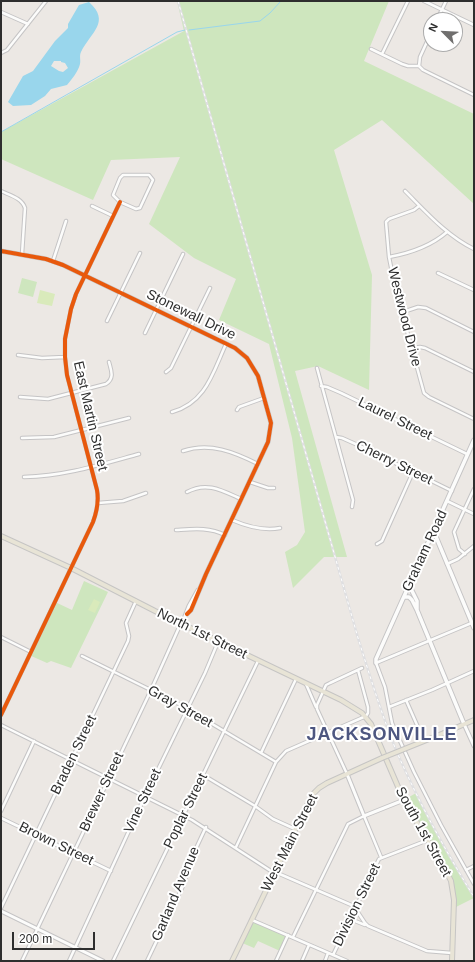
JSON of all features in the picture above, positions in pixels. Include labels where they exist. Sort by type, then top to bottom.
[{"type":"main road","name":"Graham Road","points":[[376,663],[376,659],[474,440]]},
{"type":"main road","points":[[434,532],[474,628]]},
{"type":"main road","name":"North 1st Street","points":[[1,536],[71,568],[181,624],[345,702],[366,716],[384,753]]},
{"type":"main road","points":[[409,585],[417,601],[417,610]]},
{"type":"main road","points":[[404,597],[409,597],[417,610],[464,724]]},
{"type":"main road","name":"West Main Street","points":[[232,961],[274,872],[315,792],[327,783],[382,758],[474,720]]},
{"type":"main road","name":"South 1st Street","points":[[384,753],[404,800],[446,870],[452,885],[454,900],[452,961]]},
{"type":"street","points":[[1,53],[7,50],[46,1]]},
{"type":"street","points":[[382,54],[408,1]]},
{"type":"street","points":[[424,1],[474,25]]},
{"type":"street","points":[[442,10],[446,1]]},
{"type":"street","points":[[1,12],[28,24]]},
{"type":"street","points":[[371,49],[402,64],[408,66],[419,66],[423,70],[474,95]]},
{"type":"street","points":[[419,66],[420,57],[423,50]]},
{"type":"street","points":[[149,175],[153,180],[140,208],[136,210],[120,202],[113,195],[120,178],[123,176],[149,175]]},
{"type":"street","points":[[1,191],[24,204],[22,254]]},
{"type":"street","points":[[406,191],[419,206],[447,232],[463,244],[474,249]]},
{"type":"street","name":"East Martin Street","points":[[1,715],[93,522],[98,503],[67,376],[65,339],[73,302],[120,202]]},
{"type":"street","points":[[92,206],[113,216]]},
{"type":"street","name":"Westwood Drive","points":[[419,206],[414,210],[389,219],[386,222],[389,257],[395,287],[426,395],[474,419]]},
{"type":"street","points":[[53,261],[66,220]]},
{"type":"street","points":[[389,257],[403,254],[430,244],[447,232]]},
{"type":"street","name":"Stonewall Drive","points":[[1,251],[53,261],[156,309],[238,350],[250,362],[258,376],[271,422],[268,442],[199,589],[191,610],[181,624]]},
{"type":"street","points":[[107,321],[140,253]]},
{"type":"street","points":[[145,333],[183,254]]},
{"type":"street","points":[[438,272],[474,290]]},
{"type":"street","points":[[166,372],[171,368],[210,288]]},
{"type":"street","points":[[403,312],[418,307],[426,308],[474,332]]},
{"type":"street","points":[[172,412],[188,406],[202,393],[226,344]]},
{"type":"street","points":[[412,348],[425,348],[474,372]]},
{"type":"street","points":[[18,355],[42,358],[65,357]]},
{"type":"street","points":[[20,397],[48,399],[108,383],[112,376],[109,362]]},
{"type":"street","points":[[317,368],[353,500],[352,507]]},
{"type":"street","name":"Laurel Street","points":[[321,386],[341,393],[468,454]]},
{"type":"street","points":[[237,410],[239,407],[265,398]]},
{"type":"street","points":[[22,438],[49,438],[129,418]]},
{"type":"street","name":"Cherry Street","points":[[336,438],[342,438],[360,446],[452,491]]},
{"type":"street","points":[[183,451],[207,447],[219,448],[233,452],[258,464]]},
{"type":"street","points":[[24,477],[53,476],[139,454]]},
{"type":"street","points":[[377,544],[382,541],[413,472]]},
{"type":"street","points":[[250,482],[268,488],[274,488]]},
{"type":"street","points":[[187,492],[202,487],[215,487],[242,500]]},
{"type":"street","points":[[465,554],[459,548],[454,532],[474,489]]},
{"type":"street","points":[[98,503],[123,501],[146,493]]},
{"type":"street","points":[[447,502],[474,514]]},
{"type":"street","points":[[232,520],[248,525],[280,528]]},
{"type":"street","points":[[176,530],[207,529],[217,531],[224,535]]},
{"type":"street","points":[[447,564],[458,559],[474,546]]},
{"type":"street","name":"Braden Street","points":[[1,908],[128,641],[129,636],[126,623],[136,601]]},
{"type":"street","points":[[473,623],[376,663],[385,687],[392,723],[441,825],[474,884]]},
{"type":"street","name":"Brewer Street","points":[[22,961],[181,624]]},
{"type":"street","points":[[1,637],[31,652]]},
{"type":"street","name":"Vine Street","points":[[69,961],[218,642]]},
{"type":"street","name":"Gray Street","points":[[82,656],[151,690],[276,762]]},
{"type":"street","name":"Poplar Street","points":[[113,961],[258,661]]},
{"type":"street","points":[[317,709],[317,703],[330,682],[362,668]]},
{"type":"street","points":[[236,847],[276,762],[286,751],[366,716],[368,713],[368,707],[358,670]]},
{"type":"street","points":[[389,707],[474,671]]},
{"type":"street","points":[[261,753],[296,679]]},
{"type":"street","points":[[306,683],[347,774],[381,858]]},
{"type":"street","points":[[406,700],[421,734]]},
{"type":"street","points":[[464,724],[474,746]]},
{"type":"street","points":[[1,725],[184,815],[206,827],[274,872],[356,908],[365,924],[368,926]]},
{"type":"street","points":[[1,811],[34,741]]},
{"type":"street","points":[[203,775],[255,806],[273,819],[295,830]]},
{"type":"street","points":[[293,937],[346,826],[350,822],[404,800]]},
{"type":"street","name":"Brown Street","points":[[1,818],[111,871]]},
{"type":"street","name":"Garland Avenue","points":[[147,961],[183,886],[192,857],[206,827]]},
{"type":"street","name":"Division Street","points":[[333,955],[378,861],[381,858],[428,840]]},
{"type":"street","points":[[466,870],[474,866]]},
{"type":"street","points":[[1,911],[103,961]]},
{"type":"street","points":[[350,919],[427,951],[452,954]]},
{"type":"street","points":[[252,920],[347,961]]},
{"type":"street","points":[[276,961],[288,935]]},
{"type":"street","points":[[302,961],[309,945]]},
{"type":"street","points":[[325,961],[328,953]]},
{"type":"green space","points":[[177,1],[389,1],[364,61],[474,114],[474,204],[382,120],[334,150],[372,275],[369,390],[318,366],[295,371],[347,557],[324,557],[293,588],[285,552],[297,545],[305,532],[292,438],[269,344],[219,320],[236,279],[194,258],[149,224],[180,157],[111,160],[93,200],[1,159],[1,132],[184,31]]},
{"type":"green space","points":[[22,278],[37,282],[33,297],[18,293]]},
{"type":"green space","points":[[40,290],[55,294],[52,306],[37,303]]},
{"type":"green space","points":[[84,581],[108,592],[71,668],[51,661],[47,663],[29,655],[55,602],[72,610]]},
{"type":"green space","points":[[94,599],[100,602],[95,613],[88,610]]},
{"type":"green space","points":[[416,793],[445,850],[474,897],[454,908],[451,881],[404,800]]},
{"type":"green space","points":[[252,920],[287,935],[280,951],[258,941],[254,948],[240,942]]},
{"type":"water","points":[[89,2],[95,9],[99,21],[94,33],[81,52],[80,64],[75,75],[67,85],[51,89],[45,96],[31,105],[13,106],[8,102],[23,76],[33,71],[55,41],[68,28],[68,24],[79,5]],"holes":[[[54,61],[61,61],[65,63],[68,68],[63,72],[51,66]]]},
{"type":"waterway","points":[[189,30],[260,21],[281,1]]},
{"type":"waterway","points":[[1,132],[177,32],[185,30]]},
{"type":"railway","points":[[178,1],[358,638],[385,722],[413,788],[442,843],[474,897]]},
{"type":"cycle path","points":[[1,715],[93,522],[97,510],[97,490],[67,375],[65,339],[71,309],[76,294],[120,202]]},
{"type":"cycle path","points":[[1,251],[46,259],[63,265],[235,348],[247,358],[258,376],[271,423],[268,442],[206,574],[191,610],[187,614]]},
{"type":"district","name":"JACKSONVILLE","points":[[382,735]]}]
